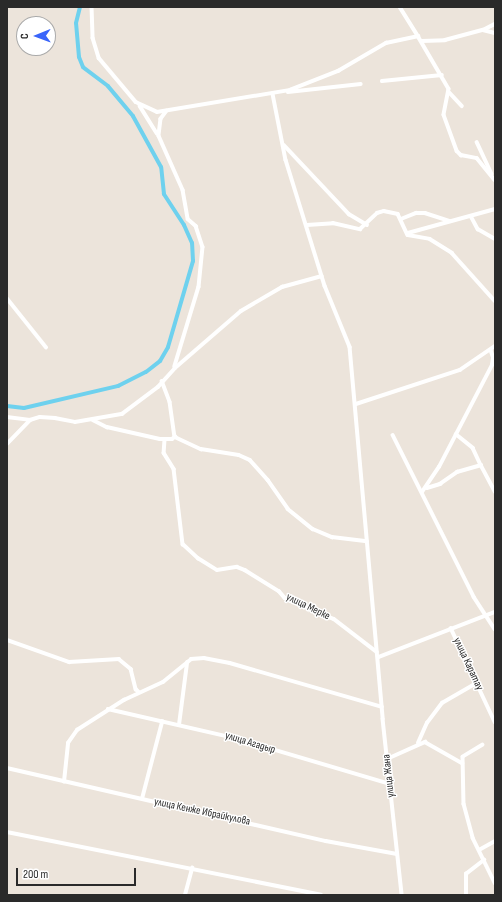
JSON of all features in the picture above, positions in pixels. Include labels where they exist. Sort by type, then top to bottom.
[{"type":"street","points":[[92,7],[93,38],[99,58],[139,104],[159,136],[183,190],[188,219],[196,226],[203,247],[199,287],[175,368]]},
{"type":"street","points":[[400,7],[422,41],[442,76],[449,92],[462,106]]},
{"type":"street","points":[[422,41],[445,40],[483,30],[495,24]]},
{"type":"street","points":[[483,30],[495,33]]},
{"type":"street","points":[[139,104],[152,111],[166,111],[282,92],[318,80],[386,43],[418,36]]},
{"type":"street","points":[[382,81],[442,76]]},
{"type":"street","points":[[282,92],[308,91],[361,84]]},
{"type":"street","points":[[449,92],[444,115],[457,152],[460,155],[477,158],[494,179]]},
{"type":"street","points":[[273,94],[284,145],[322,276],[348,340],[356,404],[377,652]]},
{"type":"street","points":[[159,136],[159,124],[166,111]]},
{"type":"street","points":[[477,142],[494,179]]},
{"type":"street","points":[[284,145],[349,214],[367,225]]},
{"type":"street","points":[[407,234],[495,209]]},
{"type":"street","points":[[307,224],[333,223],[356,229],[367,225],[377,213],[384,211],[398,214],[407,234],[412,237],[430,239],[452,253],[495,301]]},
{"type":"street","points":[[401,219],[416,213],[425,213],[452,221]]},
{"type":"street","points":[[471,216],[478,229],[495,239]]},
{"type":"street","points":[[7,417],[30,420],[40,417],[76,422],[122,414],[162,381],[221,327],[260,298],[282,287],[322,276]]},
{"type":"street","points":[[7,298],[46,347]]},
{"type":"street","points":[[356,404],[432,381],[460,370],[492,350],[495,346]]},
{"type":"street","points":[[426,489],[492,365],[492,350]]},
{"type":"street","points":[[493,358],[495,362]]},
{"type":"street","points":[[162,381],[170,402],[175,437]]},
{"type":"street","points":[[7,444],[30,420]]},
{"type":"street","points":[[94,420],[107,427],[165,440],[175,437],[201,449],[239,455],[250,460],[268,480],[288,509],[313,530],[332,537],[367,541]]},
{"type":"street","points":[[456,434],[473,448],[495,491]]},
{"type":"street","points":[[393,435],[485,616],[495,629]]},
{"type":"street","name":"улица Мерке","points":[[165,440],[164,453],[174,468],[184,544],[208,566],[224,570],[237,567],[279,591],[292,602],[334,619],[377,652]]},
{"type":"street","points":[[422,492],[440,484],[457,472],[482,466]]},
{"type":"street","points":[[379,657],[495,612]]},
{"type":"street","name":"улица Каратау","points":[[451,628],[495,722]]},
{"type":"street","points":[[7,640],[69,662],[119,659],[131,669],[136,689],[139,692]]},
{"type":"street","name":"улица Жана","points":[[377,652],[379,657],[387,759],[402,895]]},
{"type":"street","points":[[64,782],[68,743],[76,730],[108,709],[139,692],[163,682],[187,664],[191,659],[211,659],[286,678],[382,707]]},
{"type":"street","points":[[179,725],[187,664]]},
{"type":"street","points":[[387,759],[402,755],[418,743],[427,723],[442,703],[476,683]]},
{"type":"street","name":"улица Агадыр","points":[[108,709],[235,738],[390,784]]},
{"type":"street","points":[[142,799],[162,722]]},
{"type":"street","points":[[418,743],[428,742],[462,763]]},
{"type":"street","points":[[483,745],[467,753],[462,763],[464,804],[478,850],[495,883]]},
{"type":"street","name":"улица Кенже Ибрайкулова","points":[[7,768],[64,782],[397,854]]},
{"type":"street","points":[[7,832],[321,895]]},
{"type":"street","points":[[478,850],[495,841]]},
{"type":"street","points":[[466,895],[466,874],[484,860]]},
{"type":"street","points":[[185,895],[192,868]]},
{"type":"waterway","points":[[7,406],[24,408],[118,386],[146,372],[160,361],[168,347],[193,261],[192,243],[184,225],[164,194],[161,167],[133,116],[108,86],[83,67],[79,57],[76,23],[80,7]]}]
